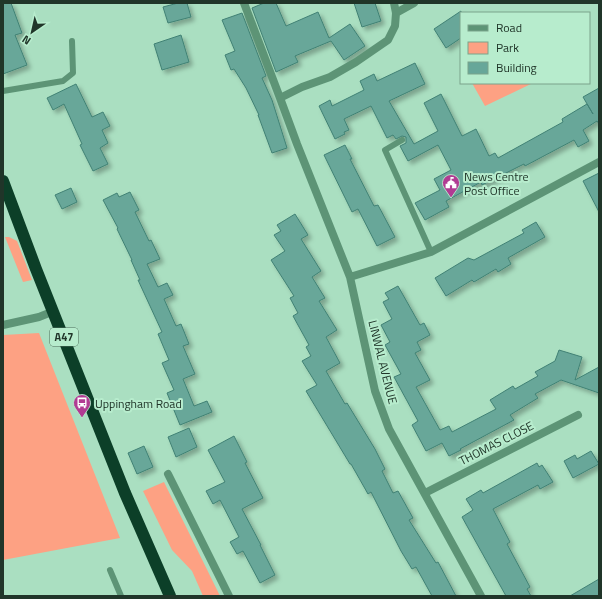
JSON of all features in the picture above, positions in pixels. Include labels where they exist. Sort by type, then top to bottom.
[{"type":"highway","name":"A47","points":[[3,181],[36,269],[54,311],[125,493],[170,596]]},
{"type":"street","name":"LINWAL AVENUE","points":[[244,3],[297,144],[350,277],[375,391],[389,429],[481,596]]},
{"type":"street","points":[[280,98],[302,87],[330,77],[388,40],[395,26],[396,13],[394,3]]},
{"type":"street","points":[[396,13],[414,3]]},
{"type":"street","points":[[350,277],[431,252],[599,162]]},
{"type":"street","points":[[3,325],[39,317],[54,311]]},
{"type":"street","name":"THOMAS CLOSE","points":[[425,493],[578,414]]},
{"type":"street","points":[[168,474],[229,596]]},
{"type":"lane","points":[[3,91],[64,82],[73,73],[72,41]]},
{"type":"lane","points":[[402,140],[386,150],[431,252]]},
{"type":"lane","points":[[110,570],[121,596]]},
{"type":"green space","points":[[473,84],[531,84],[485,106]]},
{"type":"green space","points":[[5,237],[9,237],[17,241],[32,280],[23,282]]},
{"type":"green space","points":[[39,333],[120,538],[3,560],[3,335]]},
{"type":"green space","points":[[164,482],[220,596],[203,596],[192,571],[172,550],[143,491]]},
{"type":"building","points":[[3,3],[11,3],[22,33],[15,35],[27,65],[3,74]]},
{"type":"building","points":[[178,3],[187,3],[191,17],[168,23],[163,7]]},
{"type":"building","points":[[264,3],[276,3],[286,26],[318,12],[329,38],[350,24],[365,46],[344,60],[331,41],[295,56],[298,62],[276,72],[252,8]]},
{"type":"building","points":[[354,3],[375,3],[381,21],[362,27]]},
{"type":"building","points":[[461,11],[460,39],[446,48],[434,29]]},
{"type":"building","points":[[242,13],[266,76],[262,78],[272,100],[287,148],[272,153],[259,115],[246,88],[234,69],[231,70],[225,55],[235,51],[222,20]]},
{"type":"building","points":[[181,35],[189,62],[162,70],[154,44]]},
{"type":"building","points":[[415,63],[425,84],[389,101],[414,144],[438,131],[424,103],[441,94],[462,136],[476,129],[489,156],[495,153],[498,158],[563,122],[562,119],[587,104],[593,114],[583,97],[599,88],[599,124],[597,121],[583,130],[589,141],[578,147],[574,140],[525,166],[524,164],[482,185],[481,182],[446,201],[449,207],[425,220],[415,203],[440,190],[434,179],[451,170],[438,145],[408,161],[400,146],[406,143],[406,137],[402,136],[396,139],[393,135],[387,138],[371,106],[344,119],[349,130],[344,132],[345,134],[335,139],[319,106],[330,100],[332,106],[364,90],[360,81],[374,74],[377,81]]},
{"type":"building","points":[[76,84],[92,117],[103,112],[110,126],[102,130],[108,143],[100,148],[108,164],[93,171],[80,145],[82,144],[64,104],[53,110],[47,98]]},
{"type":"building","points":[[345,145],[352,159],[350,159],[374,206],[378,205],[395,237],[377,246],[358,209],[352,212],[324,155]]},
{"type":"building","points":[[599,173],[599,212],[583,181]]},
{"type":"building","points":[[71,188],[77,202],[62,209],[55,195]]},
{"type":"building","points":[[130,192],[139,210],[135,212],[149,241],[151,240],[160,259],[147,264],[158,287],[167,283],[173,295],[164,299],[176,326],[181,324],[189,344],[183,346],[195,374],[183,379],[194,406],[207,401],[212,412],[180,425],[167,393],[174,390],[162,363],[169,360],[158,334],[162,332],[138,280],[140,280],[117,229],[118,228],[103,200],[117,193],[119,197]]},
{"type":"building","points":[[295,214],[308,235],[301,239],[321,271],[312,277],[325,298],[319,301],[337,330],[326,337],[340,363],[326,371],[345,404],[347,403],[375,449],[385,469],[382,471],[393,493],[398,491],[413,518],[409,520],[436,563],[438,562],[456,596],[432,596],[416,567],[412,569],[401,551],[371,492],[368,494],[306,391],[317,385],[302,361],[311,356],[306,347],[309,345],[293,316],[298,313],[290,298],[294,296],[271,260],[285,251],[274,235],[281,231],[277,225]]},
{"type":"building","points":[[536,222],[545,237],[508,258],[511,264],[498,272],[496,269],[474,282],[472,280],[446,296],[435,278],[468,258],[474,260],[524,233],[522,230]]},
{"type":"building","points":[[398,286],[420,325],[424,323],[430,335],[417,342],[421,350],[415,353],[430,380],[416,387],[440,430],[449,426],[452,432],[496,409],[490,400],[513,386],[515,389],[538,376],[535,372],[555,361],[559,350],[582,357],[575,380],[599,367],[599,393],[561,380],[535,394],[538,398],[510,415],[514,420],[460,449],[461,450],[449,456],[442,443],[426,451],[412,425],[418,421],[394,377],[401,374],[385,345],[390,342],[381,325],[392,319],[383,302],[389,299],[385,293]]},
{"type":"building","points":[[189,428],[197,447],[176,457],[168,437]]},
{"type":"building","points":[[234,436],[247,462],[245,463],[263,498],[242,509],[275,575],[260,583],[243,551],[237,554],[230,542],[239,537],[220,500],[213,504],[206,491],[225,482],[208,450]]},
{"type":"building","points":[[144,446],[153,467],[137,474],[128,453]]},
{"type":"building","points":[[591,451],[599,464],[573,478],[564,461],[575,455],[577,459]]},
{"type":"building","points":[[537,463],[539,467],[542,465],[553,482],[540,489],[538,485],[493,509],[510,542],[507,544],[530,587],[527,589],[531,596],[506,596],[462,517],[473,510],[466,499],[481,490],[483,493]]},
{"type":"building","points":[[599,579],[599,596],[570,596]]},
{"type":"place","name":"News Centre Post Office","points":[[451,198]]},
{"type":"place","name":"Uppingham Road","points":[[82,418]]}]
